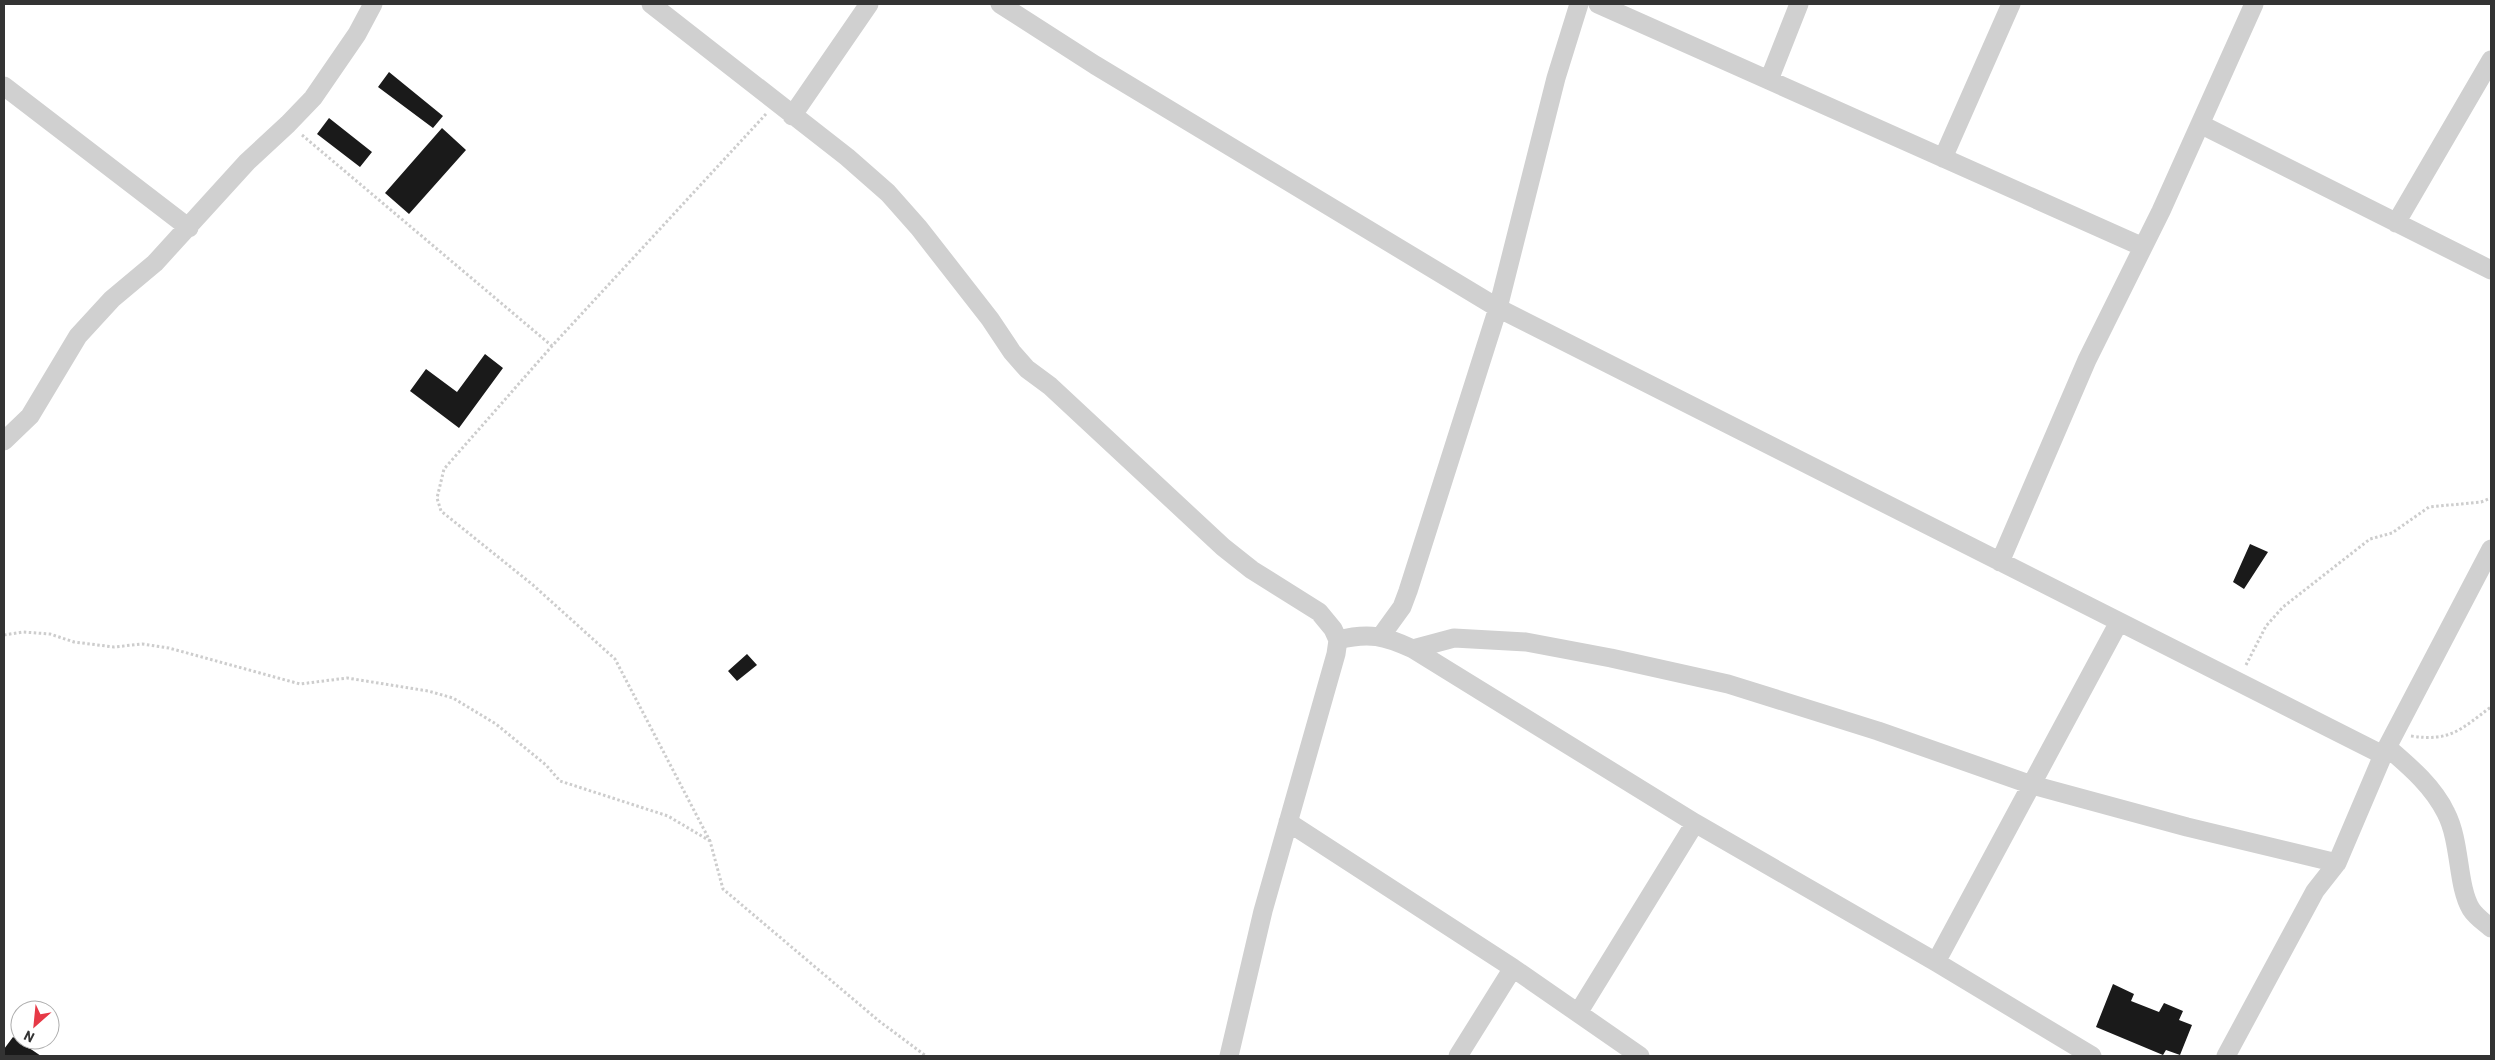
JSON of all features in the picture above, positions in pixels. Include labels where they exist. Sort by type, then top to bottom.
[{"type":"street","points":[[4,441],[30,416],[78,336],[112,298],[155,263],[189,228],[247,162],[313,98],[357,34],[372,4]]},
{"type":"street","points":[[651,4],[792,116],[847,157],[888,193],[924,235],[990,319],[1012,352],[1027,369],[1050,386],[1223,547],[1252,570],[1319,612],[1333,629],[1338,640],[1336,654],[1263,911],[1228,1056]]},
{"type":"street","points":[[792,116],[868,4]]},
{"type":"street","points":[[1000,4],[1104,70],[1498,308],[2238,681],[2388,745],[2415,771],[2446,812],[2456,837],[2466,896],[2472,910],[2491,928]]},
{"type":"street","points":[[1381,636],[1402,607],[1408,591],[1498,308],[1556,78],[1579,4]]},
{"type":"street","points":[[1598,4],[2143,247]]},
{"type":"street","points":[[1769,80],[1799,4]]},
{"type":"street","points":[[1943,158],[2011,4]]},
{"type":"street","points":[[2000,562],[2087,360],[2143,247],[2254,4]]},
{"type":"street","points":[[2396,223],[2491,60]]},
{"type":"street","points":[[4,86],[189,228]]},
{"type":"street","points":[[2200,124],[2491,270]]},
{"type":"street","points":[[2226,1056],[2315,891],[2336,863],[2388,745],[2491,549]]},
{"type":"street","points":[[1936,962],[2119,622]]},
{"type":"street","points":[[1338,640],[1357,635],[1381,636],[1414,649],[1695,824],[1936,962],[2092,1056]]},
{"type":"street","points":[[1414,649],[1454,638],[1526,642],[1611,658],[1728,684],[1878,731],[2032,786],[2187,827],[2336,863]]},
{"type":"street","points":[[1288,822],[1513,968],[1640,1056]]},
{"type":"street","points":[[1578,1013],[1695,824]]},
{"type":"street","points":[[1458,1056],[1513,968]]},
{"type":"path","points":[[776,103],[552,346],[444,469],[437,498],[441,511],[533,585],[615,659],[710,842],[723,889],[878,1021],[926,1056]]},
{"type":"path","points":[[288,124],[552,346]]},
{"type":"path","points":[[2238,681],[2266,626],[2283,607],[2370,538],[2392,533],[2429,507],[2481,502],[2491,498]]},
{"type":"path","points":[[4,635],[23,632],[50,634],[82,643],[114,647],[142,644],[168,648],[300,684],[347,678],[436,693],[453,698],[496,724],[546,765],[560,781],[668,816],[710,842]]},
{"type":"path","points":[[2388,745],[2442,738],[2458,731],[2491,707]]},
{"type":"building","points":[[389,72],[443,116],[433,128],[378,87]]},
{"type":"building","points":[[329,118],[372,152],[360,167],[317,134]]},
{"type":"building","points":[[442,128],[466,150],[409,214],[385,193]]},
{"type":"building","points":[[485,354],[503,368],[459,428],[410,391],[426,369],[457,392]]},
{"type":"building","points":[[2250,544],[2268,552],[2244,589],[2233,582]]},
{"type":"building","points":[[747,654],[757,665],[737,681],[728,671]]},
{"type":"building","points":[[2113,984],[2134,994],[2131,1001],[2159,1012],[2164,1003],[2183,1011],[2179,1020],[2192,1025],[2180,1055],[2166,1050],[2163,1055],[2096,1027]]},
{"type":"building","points":[[10,1041],[10,1050],[32,1050],[41,1056],[4,1056],[4,1049]]}]
